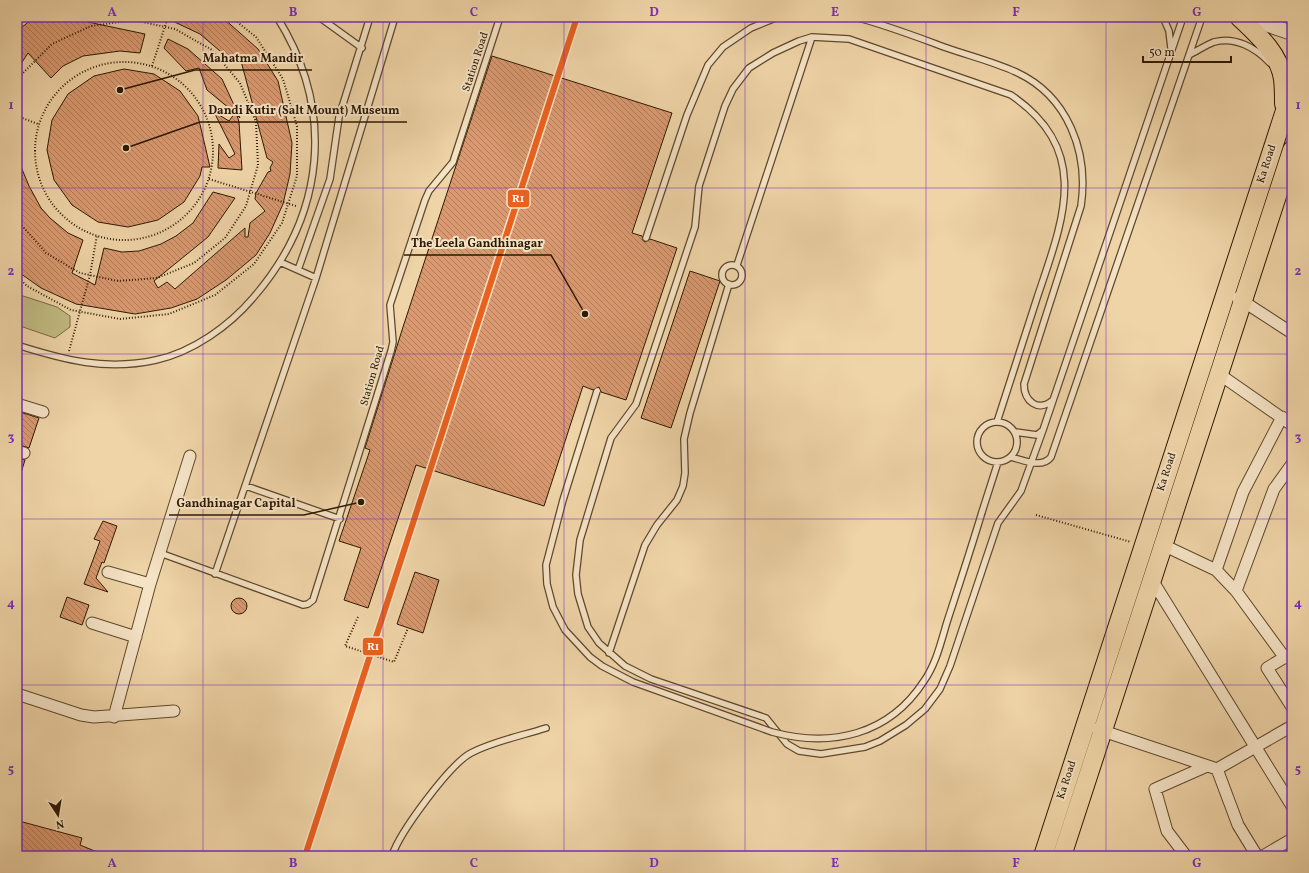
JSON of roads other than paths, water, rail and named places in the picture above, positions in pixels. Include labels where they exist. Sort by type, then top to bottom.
[{"type":"main road","points":[[1239,17],[1269,47],[1276,57],[1287,83]]},
{"type":"main road","name":"Ka Road","points":[[1043,856],[1225,291],[1284,113],[1287,83]]},
{"type":"main road","name":"Ka Road","points":[[1062,856],[1292,150]]},
{"type":"street","points":[[1245,17],[1292,34]]},
{"type":"street","points":[[1225,291],[1292,333]]},
{"type":"street","points":[[1218,374],[1292,425]]},
{"type":"street","points":[[17,404],[43,412]]},
{"type":"street","points":[[1216,570],[1243,492],[1282,417]]},
{"type":"street","points":[[114,717],[150,584],[190,456]]},
{"type":"street","points":[[1236,591],[1274,489],[1292,464]]},
{"type":"street","points":[[1163,545],[1216,570],[1236,591],[1288,656],[1267,668],[1292,707]]},
{"type":"street","points":[[108,572],[150,584]]},
{"type":"street","points":[[1152,580],[1292,806]]},
{"type":"street","points":[[92,623],[136,637]]},
{"type":"street","points":[[17,694],[81,715],[94,717],[114,717],[174,712]]},
{"type":"street","points":[[1085,726],[1212,767],[1238,825],[1257,856]]},
{"type":"street","points":[[1186,856],[1167,831],[1155,789],[1256,748],[1292,726]]},
{"type":"street","points":[[1263,856],[1292,839]]},
{"type":"lane","points":[[17,345],[66,360],[97,365],[132,364],[157,360],[190,348],[220,330],[245,308],[270,278],[289,248],[306,208],[314,172],[315,119],[308,85],[300,60],[289,36],[277,17]]},
{"type":"lane","points":[[319,17],[362,48]]},
{"type":"lane","points":[[298,270],[330,180],[339,117],[362,48],[370,17]]},
{"type":"lane","points":[[160,553],[215,574],[316,278],[395,17]]},
{"type":"lane","name":"Station Road","points":[[215,574],[303,605],[314,600],[391,351],[393,342],[390,305],[425,200],[429,192],[453,162],[500,17]]},
{"type":"lane","points":[[646,238],[687,114],[708,65],[723,47],[751,28],[778,17]]},
{"type":"lane","points":[[855,17],[1015,71],[1040,88],[1056,103],[1068,120],[1078,143],[1082,161],[1083,192],[1081,206],[1026,378],[1024,389],[1031,402],[1035,405],[1043,406],[1053,400]]},
{"type":"lane","points":[[1163,17],[1168,31],[1172,51]]},
{"type":"lane","points":[[996,422],[1062,221],[1065,183],[1057,145],[1048,128],[1037,115],[1011,95],[849,39],[812,37],[773,53],[749,68],[734,89],[726,106],[699,186],[695,226],[636,404],[610,438],[580,540],[576,575],[578,594],[588,627],[599,643],[625,666],[651,679],[766,718],[787,744],[799,751],[821,754],[865,747],[880,741],[906,725],[925,709],[940,689],[950,666],[998,523],[1021,491],[1032,462],[1183,17]]},
{"type":"lane","points":[[1043,430],[1036,435],[1015,432],[1006,423],[996,422],[986,425],[982,429],[977,441],[981,454],[992,462],[998,462],[1011,457],[1041,463],[1048,461],[1051,457],[1202,17]]},
{"type":"lane","points":[[737,265],[812,37]]},
{"type":"lane","points":[[1189,55],[1216,42],[1236,42],[1257,51],[1287,83]]},
{"type":"lane","points":[[280,262],[316,278]]},
{"type":"lane","points":[[730,265],[737,265],[742,270],[742,277],[736,284],[729,284],[724,280],[723,271],[730,265]]},
{"type":"lane","points":[[609,653],[645,545],[657,525],[677,500],[683,486],[685,473],[684,439],[690,413],[729,284]]},
{"type":"lane","points":[[597,391],[558,515],[546,565],[547,584],[553,607],[565,630],[590,657],[602,666],[633,682],[772,732],[792,737],[810,739],[844,737],[872,728],[912,698],[924,682],[932,667],[998,462]]},
{"type":"lane","points":[[1011,457],[1017,446],[1015,432]]},
{"type":"lane","points":[[246,486],[340,519]]},
{"type":"lane","points":[[392,856],[403,831],[457,762],[470,753],[484,747],[546,728]]},
{"type":"place","name":"Mahatma Mandir","points":[[120,90]]},
{"type":"place","name":"Dandi Kutir (Salt Mount) Museum","points":[[126,148]]},
{"type":"place","name":"The Leela Gandhinagar","points":[[585,314]]},
{"type":"place","name":"Gandhinagar Capital","points":[[361,502]]}]
